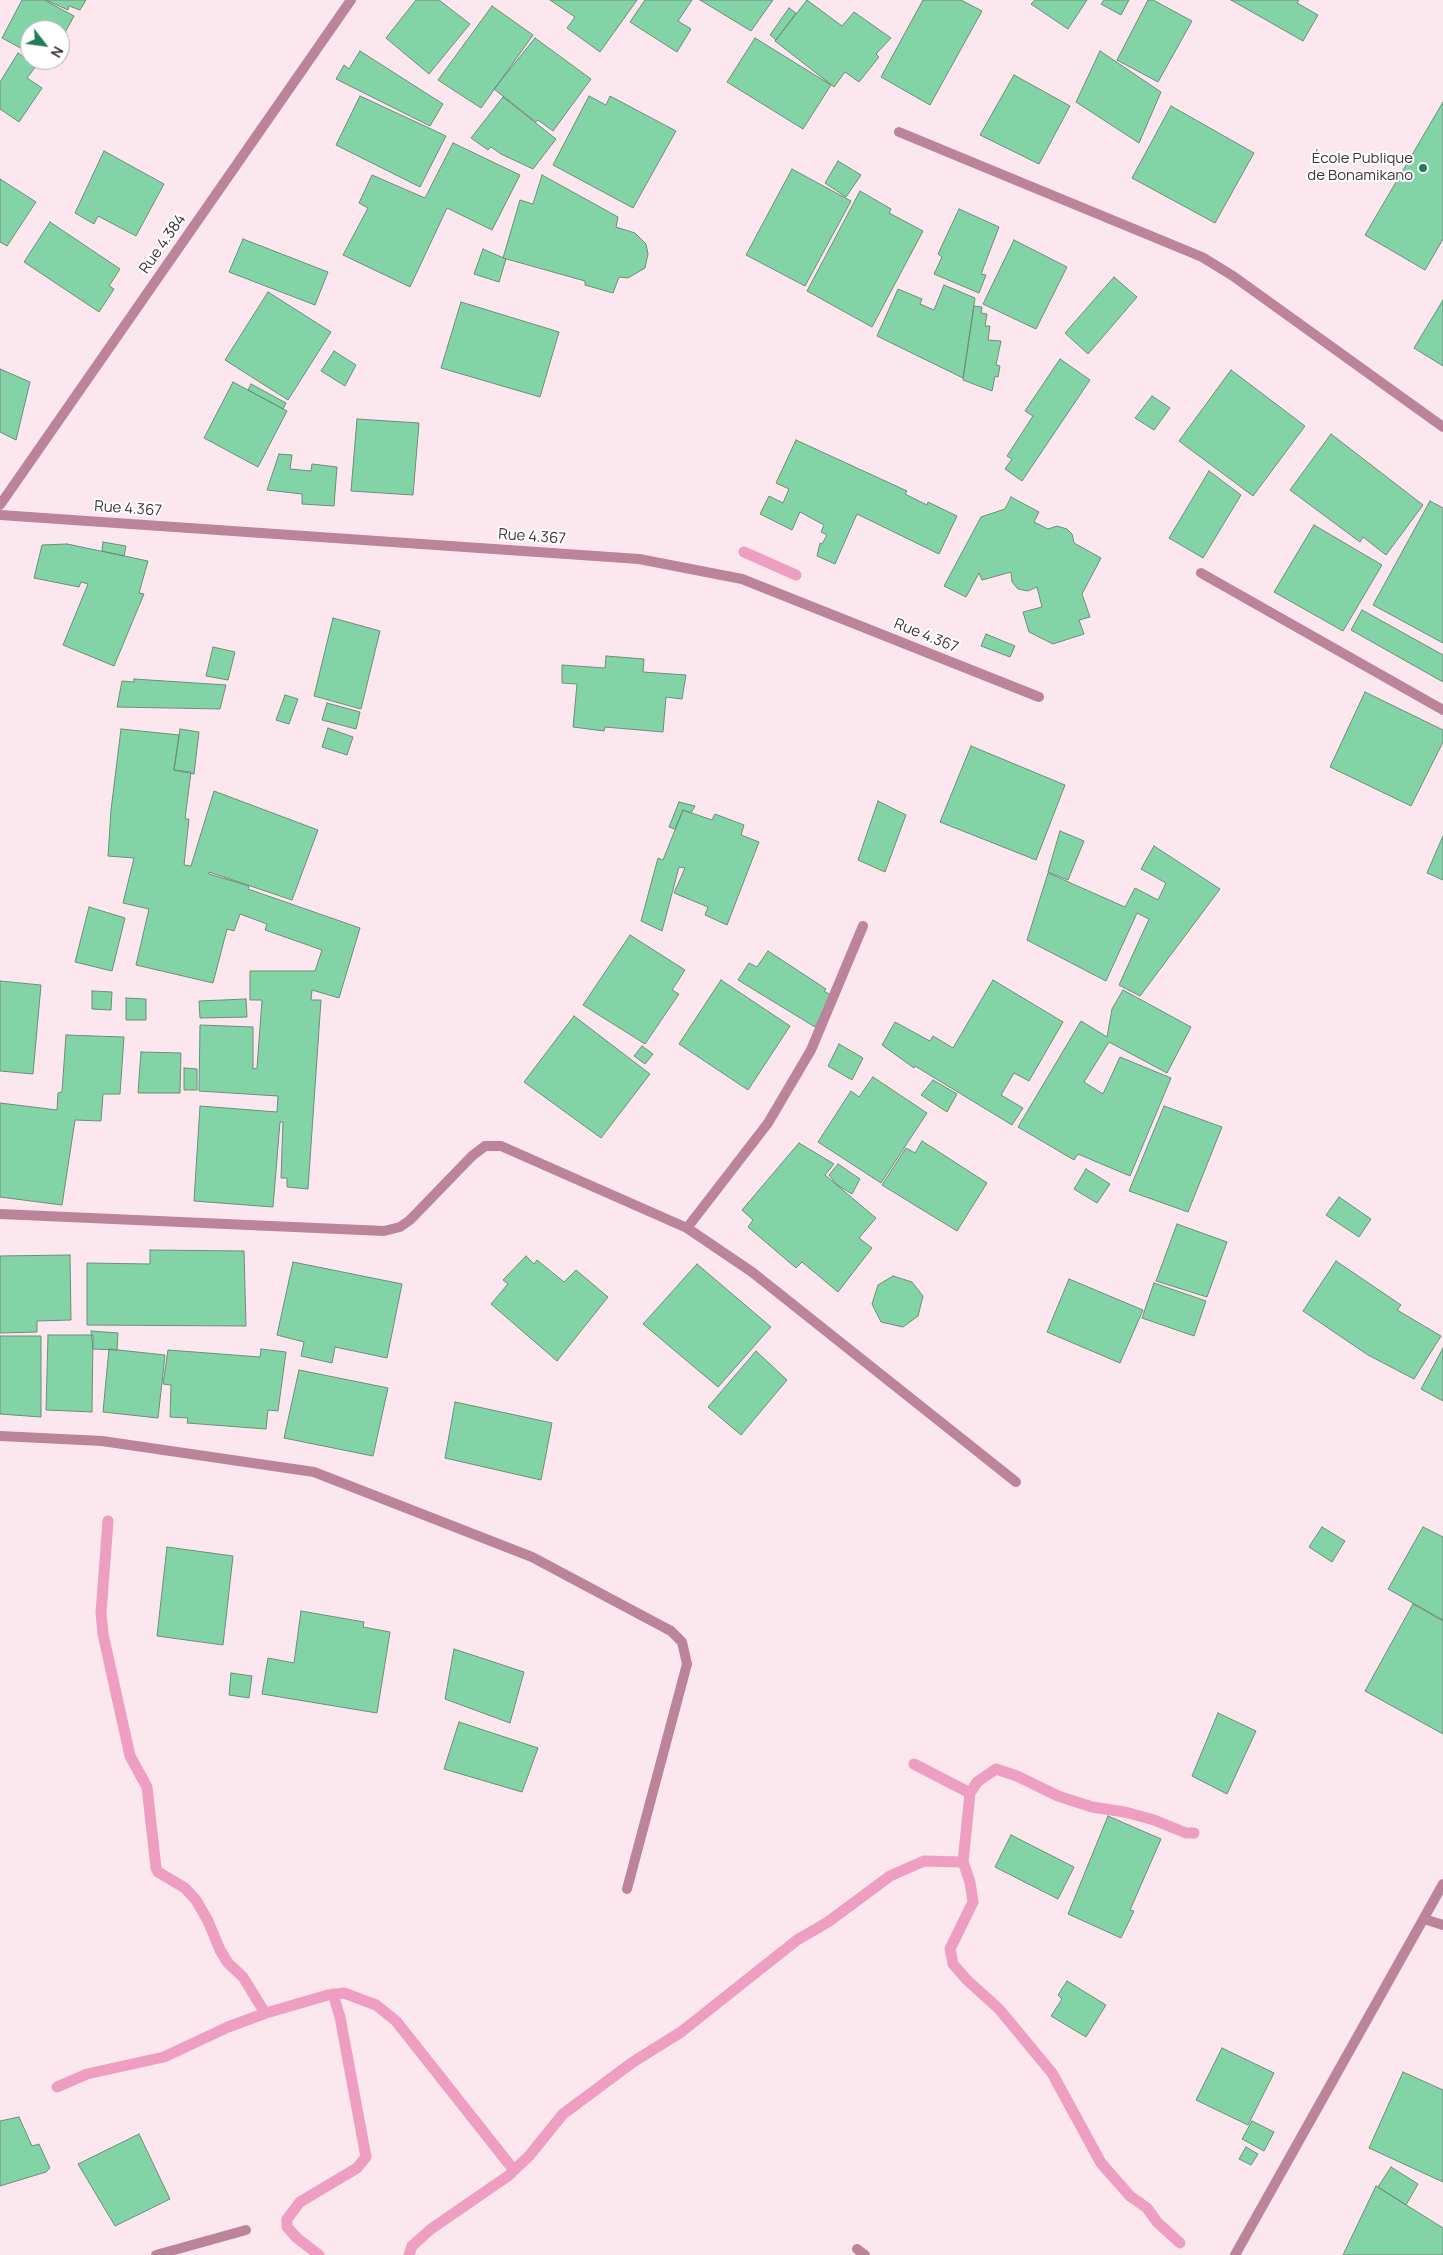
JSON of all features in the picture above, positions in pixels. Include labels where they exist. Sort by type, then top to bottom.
[{"type":"street","name":"Rue 4.384","points":[[0,505],[351,0]]},
{"type":"street","points":[[899,132],[1202,257],[1233,276],[1443,427]]},
{"type":"street","name":"Rue 4.367","points":[[0,515],[639,559],[742,579],[1039,697]]},
{"type":"street","points":[[1201,573],[1443,710]]},
{"type":"street","points":[[687,1228],[768,1123],[811,1050],[863,926]]},
{"type":"street","points":[[0,1214],[384,1231],[400,1227],[410,1220],[472,1156],[485,1146],[501,1146],[687,1228],[752,1272],[1016,1482]]},
{"type":"street","points":[[0,1436],[102,1441],[314,1472],[532,1557],[671,1631],[682,1642],[687,1664],[628,1889]]},
{"type":"street","points":[[1235,2255],[1443,1884]]},
{"type":"street","points":[[1424,1919],[1443,1925]]},
{"type":"street","points":[[156,2255],[246,2230]]},
{"type":"building","points":[[22,0],[44,0],[74,16],[70,23],[70,20],[20,20],[20,48],[2,38]]},
{"type":"building","points":[[46,0],[86,0],[80,10],[69,6],[68,10]]},
{"type":"building","points":[[416,0],[439,0],[470,24],[429,74],[386,38]]},
{"type":"building","points":[[550,0],[637,0],[600,52],[567,28],[575,17]]},
{"type":"building","points":[[645,0],[692,0],[678,21],[691,29],[677,52],[630,22]]},
{"type":"building","points":[[700,0],[773,0],[751,31]]},
{"type":"building","points":[[807,0],[842,26],[854,12],[891,38],[876,54],[879,57],[859,82],[845,72],[834,87],[775,41]]},
{"type":"building","points":[[923,0],[961,0],[982,11],[930,105],[881,77]]},
{"type":"building","points":[[1035,0],[1087,0],[1068,29],[1031,4]]},
{"type":"building","points":[[1104,0],[1129,0],[1121,15],[1101,4]]},
{"type":"building","points":[[1148,0],[1153,0],[1192,21],[1158,82],[1117,60]]},
{"type":"building","points":[[1231,0],[1299,0],[1297,3],[1318,15],[1303,41]]},
{"type":"building","points":[[492,6],[533,35],[481,108],[438,80]]},
{"type":"building","points":[[789,8],[796,13],[776,40],[770,35]]},
{"type":"building","points":[[535,38],[591,79],[553,131],[538,120],[536,122],[494,89]]},
{"type":"building","points":[[755,38],[831,85],[803,129],[727,82]]},
{"type":"building","points":[[360,51],[443,104],[430,126],[336,79],[344,65],[349,69]]},
{"type":"building","points":[[1100,51],[1161,92],[1139,143],[1076,102]]},
{"type":"building","points":[[18,53],[20,54],[20,70],[33,70],[27,78],[42,88],[19,122],[0,109],[0,82]]},
{"type":"building","points":[[1014,75],[1070,106],[1039,164],[980,135]]},
{"type":"building","points":[[360,96],[446,136],[420,187],[336,145]]},
{"type":"building","points":[[589,96],[606,105],[610,96],[676,131],[633,208],[553,165]]},
{"type":"building","points":[[503,97],[556,139],[533,169],[501,154],[491,147],[488,150],[471,138]]},
{"type":"building","points":[[1443,102],[1443,239],[1425,270],[1365,235]]},
{"type":"building","points":[[1171,106],[1254,153],[1215,223],[1132,178]]},
{"type":"building","points":[[453,143],[520,175],[492,230],[447,208],[410,287],[343,255],[368,208],[359,203],[372,175],[425,198]]},
{"type":"building","points":[[104,151],[164,184],[136,236],[98,216],[94,224],[75,213]]},
{"type":"building","points":[[838,161],[861,175],[846,197],[825,183]]},
{"type":"building","points":[[792,169],[851,201],[805,286],[746,255]]},
{"type":"building","points":[[542,175],[618,217],[616,227],[635,233],[646,244],[648,254],[645,268],[628,278],[619,277],[613,293],[585,285],[585,281],[503,258],[520,200],[533,204]]},
{"type":"building","points":[[0,179],[36,202],[7,246],[0,242]]},
{"type":"building","points":[[860,191],[891,209],[889,213],[923,231],[872,327],[807,291]]},
{"type":"building","points":[[959,209],[999,227],[981,274],[986,275],[979,293],[934,274],[942,257],[938,254]]},
{"type":"building","points":[[50,222],[120,269],[109,286],[114,289],[99,312],[24,262]]},
{"type":"building","points":[[243,239],[328,272],[315,305],[229,272]]},
{"type":"building","points":[[1014,240],[1067,267],[1036,329],[983,304]]},
{"type":"building","points":[[483,249],[506,259],[499,282],[474,274]]},
{"type":"building","points":[[1114,277],[1137,297],[1088,354],[1065,333]]},
{"type":"building","points":[[944,285],[975,298],[963,378],[877,336],[898,289],[922,299],[920,304],[934,310]]},
{"type":"building","points":[[268,292],[331,332],[288,400],[225,360]]},
{"type":"building","points":[[1443,300],[1443,366],[1414,348]]},
{"type":"building","points":[[461,302],[559,332],[540,397],[441,368]]},
{"type":"building","points":[[974,306],[982,307],[981,313],[987,314],[985,326],[990,326],[988,340],[1001,341],[996,365],[1000,366],[998,377],[995,376],[992,391],[963,380]]},
{"type":"building","points":[[334,351],[356,365],[345,386],[321,371]]},
{"type":"building","points":[[1060,359],[1090,380],[1022,481],[1005,469],[1012,459],[1007,456],[1033,416],[1025,411]]},
{"type":"building","points":[[0,369],[30,382],[16,440],[0,432]]},
{"type":"building","points":[[1231,370],[1305,426],[1253,496],[1179,441]]},
{"type":"building","points":[[233,382],[287,411],[258,467],[204,438]]},
{"type":"building","points":[[251,384],[286,403],[283,409],[248,390]]},
{"type":"building","points":[[1152,396],[1170,408],[1154,430],[1135,418]]},
{"type":"building","points":[[357,419],[419,423],[413,495],[351,491]]},
{"type":"building","points":[[1331,434],[1423,505],[1386,555],[1363,537],[1360,542],[1290,490]]},
{"type":"building","points":[[796,440],[907,491],[905,494],[927,505],[928,502],[957,516],[939,554],[857,514],[835,564],[817,556],[820,543],[822,544],[827,535],[821,532],[824,525],[800,512],[792,530],[760,514],[769,496],[783,503],[789,489],[776,483]]},
{"type":"building","points":[[279,454],[292,455],[290,469],[311,471],[312,464],[337,467],[334,506],[302,504],[302,494],[267,490]]},
{"type":"building","points":[[1209,471],[1241,495],[1203,558],[1169,538]]},
{"type":"building","points":[[1011,497],[1039,512],[1034,522],[1048,529],[1057,526],[1067,529],[1072,534],[1074,543],[1101,558],[1082,594],[1090,617],[1079,620],[1084,634],[1053,644],[1029,632],[1023,612],[1042,607],[1037,587],[1028,591],[1018,589],[1012,582],[1011,572],[982,580],[979,573],[966,597],[944,586],[981,517],[1005,509]]},
{"type":"building","points":[[1430,501],[1443,508],[1443,643],[1373,605]]},
{"type":"building","points":[[1314,525],[1382,565],[1343,631],[1274,592]]},
{"type":"building","points":[[103,542],[126,546],[124,556],[102,551]]},
{"type":"building","points":[[67,544],[148,561],[139,593],[144,594],[114,666],[63,645],[88,584],[81,582],[79,587],[34,578],[42,545]]},
{"type":"building","points":[[1362,610],[1443,655],[1443,682],[1351,630]]},
{"type":"building","points":[[333,618],[380,631],[361,709],[314,696]]},
{"type":"building","points":[[986,634],[1015,646],[1010,657],[981,646]]},
{"type":"building","points":[[213,647],[235,652],[228,680],[206,676]]},
{"type":"building","points":[[606,656],[644,659],[643,672],[686,675],[682,699],[666,697],[663,732],[605,727],[604,731],[573,727],[577,684],[562,683],[562,665],[605,668]]},
{"type":"building","points":[[134,679],[226,685],[220,709],[117,707],[122,681],[134,682]]},
{"type":"building","points":[[1365,692],[1443,730],[1443,742],[1411,806],[1330,767]]},
{"type":"building","points":[[285,695],[298,699],[289,724],[276,720]]},
{"type":"building","points":[[327,703],[360,712],[356,729],[322,720]]},
{"type":"building","points":[[328,728],[353,737],[347,755],[322,747]]},
{"type":"building","points":[[121,729],[179,735],[174,770],[191,772],[185,819],[189,819],[184,865],[191,866],[214,791],[318,830],[292,900],[209,872],[209,874],[249,886],[248,889],[360,928],[339,998],[312,990],[311,1000],[321,1000],[308,1189],[287,1187],[287,1178],[281,1178],[283,1122],[280,1122],[273,1207],[194,1201],[200,1106],[277,1112],[278,1096],[199,1091],[200,1025],[253,1027],[253,1069],[257,1068],[262,1000],[250,1000],[250,971],[315,971],[322,950],[265,930],[267,924],[240,914],[234,931],[227,929],[213,983],[136,965],[149,909],[123,903],[134,858],[108,856],[111,810]]},
{"type":"building","points":[[180,729],[199,732],[194,774],[174,770]]},
{"type":"building","points":[[971,746],[1065,785],[1036,860],[940,822]]},
{"type":"building","points":[[878,801],[906,815],[885,872],[858,860]]},
{"type":"building","points":[[679,802],[695,806],[691,813],[683,810],[675,829],[669,827]]},
{"type":"building","points":[[683,810],[712,820],[715,814],[744,825],[741,835],[759,842],[727,925],[705,915],[708,907],[674,893],[685,868],[679,867],[662,931],[641,921],[658,858],[663,860]]},
{"type":"building","points":[[1060,831],[1084,841],[1068,880],[1048,872]]},
{"type":"building","points":[[1443,836],[1443,880],[1427,873]]},
{"type":"building","points":[[1154,846],[1220,889],[1140,996],[1119,985],[1149,919],[1137,913],[1106,981],[1027,940],[1048,873],[1125,907],[1135,888],[1158,900],[1166,883],[1141,869]]},
{"type":"building","points":[[89,907],[125,918],[112,971],[75,962]]},
{"type":"building","points":[[630,935],[685,970],[672,990],[679,994],[645,1044],[583,1005]]},
{"type":"building","points":[[768,951],[826,989],[824,991],[832,996],[815,1027],[738,980],[749,963],[757,967]]},
{"type":"building","points":[[721,980],[790,1026],[748,1090],[679,1044]]},
{"type":"building","points":[[993,980],[1063,1022],[1029,1081],[1014,1073],[1001,1095],[1023,1108],[1012,1125],[915,1066],[914,1068],[882,1045],[895,1022],[930,1041],[933,1036],[953,1048]]},
{"type":"building","points":[[0,981],[41,985],[33,1074],[0,1071]]},
{"type":"building","points":[[1123,990],[1191,1027],[1167,1073],[1109,1042],[1084,1082],[1103,1094],[1120,1057],[1171,1078],[1130,1176],[1078,1154],[1074,1160],[1018,1127],[1081,1021],[1107,1037],[1112,1009]]},
{"type":"building","points":[[92,991],[112,992],[111,1010],[92,1009]]},
{"type":"building","points":[[126,998],[146,999],[146,1020],[126,1020]]},
{"type":"building","points":[[246,999],[247,1017],[200,1018],[199,1001]]},
{"type":"building","points":[[574,1016],[650,1074],[601,1138],[524,1082]]},
{"type":"building","points":[[66,1035],[124,1037],[120,1094],[103,1094],[101,1121],[75,1120],[62,1205],[0,1197],[0,1103],[57,1110],[58,1093],[62,1092]]},
{"type":"building","points":[[839,1044],[863,1058],[852,1080],[828,1066]]},
{"type":"building","points":[[642,1046],[653,1054],[645,1064],[634,1056]]},
{"type":"building","points":[[141,1052],[181,1053],[180,1093],[138,1093]]},
{"type":"building","points":[[184,1068],[197,1069],[197,1090],[184,1090]]},
{"type":"building","points":[[873,1077],[927,1113],[881,1183],[818,1142],[851,1091],[859,1097]]},
{"type":"building","points":[[933,1080],[957,1094],[947,1112],[921,1095]]},
{"type":"building","points":[[1164,1106],[1222,1127],[1188,1212],[1129,1191]]},
{"type":"building","points":[[922,1141],[987,1183],[957,1231],[882,1185],[906,1148],[915,1153]]},
{"type":"building","points":[[799,1143],[834,1164],[825,1175],[876,1218],[859,1238],[872,1248],[838,1292],[802,1262],[796,1268],[748,1227],[753,1220],[742,1210]]},
{"type":"building","points":[[838,1164],[860,1179],[852,1194],[836,1184],[829,1175]]},
{"type":"building","points":[[1086,1169],[1110,1184],[1097,1203],[1074,1189]]},
{"type":"building","points":[[1339,1197],[1371,1219],[1359,1237],[1326,1215]]},
{"type":"building","points":[[1177,1224],[1227,1242],[1207,1297],[1156,1281]]},
{"type":"building","points":[[150,1250],[244,1251],[246,1326],[87,1325],[87,1263],[150,1264]]},
{"type":"building","points":[[70,1255],[71,1320],[37,1321],[37,1332],[0,1333],[0,1256]]},
{"type":"building","points":[[526,1256],[534,1264],[537,1260],[564,1282],[576,1270],[608,1297],[557,1361],[491,1304],[508,1284],[503,1280]]},
{"type":"building","points":[[1336,1261],[1401,1305],[1397,1310],[1441,1336],[1414,1379],[1368,1355],[1303,1311]]},
{"type":"building","points":[[293,1262],[402,1284],[387,1358],[335,1347],[332,1363],[301,1356],[304,1342],[277,1335]]},
{"type":"building","points":[[697,1264],[771,1327],[718,1387],[643,1324]]},
{"type":"building","points":[[893,1276],[912,1282],[923,1296],[918,1316],[903,1327],[881,1322],[872,1304],[878,1285]]},
{"type":"building","points":[[1069,1279],[1143,1310],[1120,1363],[1047,1332]]},
{"type":"building","points":[[1154,1283],[1206,1301],[1194,1336],[1142,1318]]},
{"type":"building","points":[[91,1331],[118,1333],[117,1350],[93,1349]]},
{"type":"building","points":[[48,1335],[93,1335],[92,1412],[46,1410]]},
{"type":"building","points":[[0,1336],[41,1336],[41,1417],[0,1414]]},
{"type":"building","points":[[1443,1348],[1443,1401],[1421,1389]]},
{"type":"building","points":[[109,1349],[165,1355],[158,1418],[103,1412]]},
{"type":"building","points":[[261,1349],[286,1352],[278,1411],[268,1410],[266,1429],[187,1423],[188,1418],[170,1417],[171,1385],[163,1384],[168,1350],[260,1357]]},
{"type":"building","points":[[756,1351],[787,1380],[741,1435],[708,1407]]},
{"type":"building","points":[[299,1370],[388,1388],[373,1456],[284,1438]]},
{"type":"building","points":[[455,1402],[552,1423],[541,1480],[445,1458]]},
{"type":"building","points":[[1322,1527],[1345,1541],[1332,1562],[1309,1547]]},
{"type":"building","points":[[1423,1527],[1443,1537],[1443,1620],[1388,1589]]},
{"type":"building","points":[[167,1547],[233,1556],[223,1645],[157,1636]]},
{"type":"building","points":[[1413,1604],[1443,1621],[1443,1734],[1365,1691]]},
{"type":"building","points":[[301,1611],[364,1622],[363,1627],[390,1632],[377,1713],[262,1694],[268,1658],[294,1663]]},
{"type":"building","points":[[454,1649],[524,1672],[510,1723],[445,1699]]},
{"type":"building","points":[[231,1673],[252,1676],[249,1698],[229,1695]]},
{"type":"building","points":[[1218,1713],[1256,1731],[1227,1794],[1192,1776]]},
{"type":"building","points":[[459,1722],[538,1748],[522,1792],[444,1769]]},
{"type":"building","points":[[1108,1816],[1161,1839],[1130,1910],[1134,1911],[1121,1938],[1068,1914]]},
{"type":"building","points":[[1011,1835],[1074,1867],[1058,1899],[995,1867]]},
{"type":"building","points":[[1067,1981],[1106,2005],[1086,2037],[1051,2016],[1062,1999],[1058,1995]]},
{"type":"building","points":[[1222,2048],[1274,2073],[1248,2125],[1196,2100]]},
{"type":"building","points":[[1403,2072],[1443,2090],[1443,2182],[1369,2148]]},
{"type":"building","points":[[19,2117],[32,2146],[39,2144],[50,2168],[46,2172],[0,2186],[0,2121]]},
{"type":"building","points":[[1252,2121],[1274,2132],[1264,2151],[1242,2139]]},
{"type":"building","points":[[139,2134],[170,2199],[115,2226],[78,2164]]},
{"type":"building","points":[[1246,2147],[1258,2154],[1251,2165],[1239,2159]]},
{"type":"building","points":[[1391,2167],[1418,2184],[1406,2205],[1378,2187]]},
{"type":"building","points":[[1376,2186],[1443,2228],[1443,2255],[1343,2255]]},
{"type":"waterway","points":[[744,552],[796,575]]},
{"type":"waterway","points":[[108,1521],[101,1613],[103,1634],[130,1756],[147,1787],[156,1868],[158,1872],[185,1888],[196,1900],[208,1921],[220,1950],[228,1963],[243,1977],[265,2013]]},
{"type":"waterway","points":[[914,1764],[970,1793]]},
{"type":"waterway","points":[[1180,2243],[1157,2222],[1147,2208],[1130,2196],[1101,2163],[1052,2073],[999,2009],[967,1980],[953,1964],[950,1949],[973,1902],[970,1882],[963,1862],[970,1793],[977,1782],[996,1769],[1017,1776],[1058,1796],[1092,1807],[1125,1812],[1154,1820],[1186,1833],[1194,1833]]},
{"type":"waterway","points":[[409,2255],[412,2246],[431,2229],[508,2176],[529,2156],[563,2114],[633,2062],[681,2032],[797,1940],[828,1922],[890,1876],[924,1861],[963,1862]]},
{"type":"waterway","points":[[57,2087],[87,2074],[164,2057],[228,2027],[266,2013],[328,1995],[344,1993],[376,2005],[396,2021],[509,2164]]},
{"type":"waterway","points":[[319,2255],[297,2238],[287,2227],[287,2219],[300,2202],[357,2168],[366,2157],[340,2017],[333,1994]]},
{"type":"place","name":"École Publique de Bonamikano","points":[[1423,168]]}]
